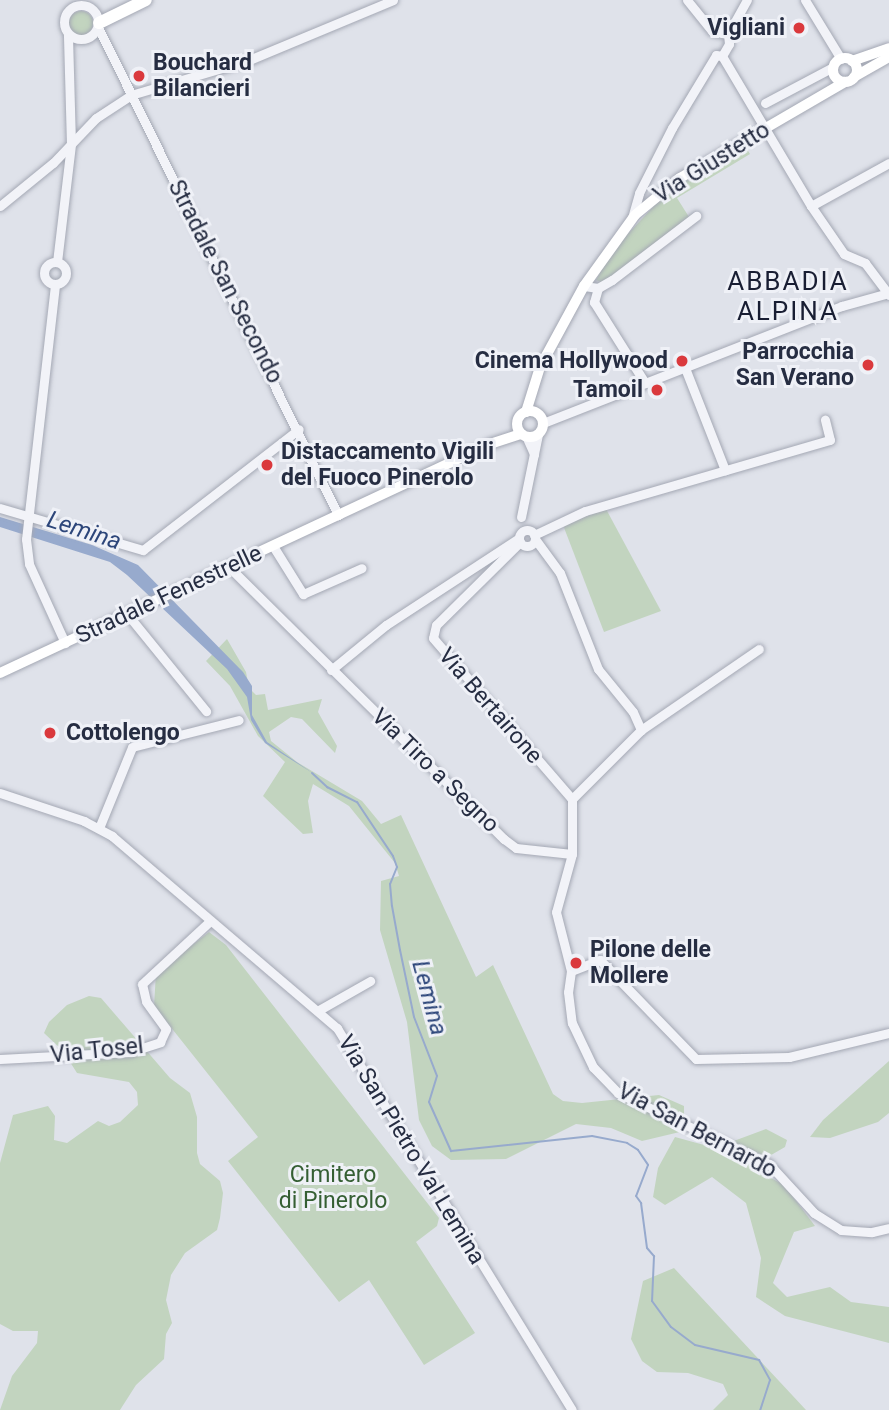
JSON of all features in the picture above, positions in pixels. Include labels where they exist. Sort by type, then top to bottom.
[{"type":"highway","points":[[95,14],[110,14],[146,0]]},
{"type":"main road","points":[[843,71],[889,47]]},
{"type":"main road","name":"Via Giustetto","points":[[530,412],[531,389],[584,286],[632,218],[662,190],[822,96],[843,71],[889,57]]},
{"type":"main road","points":[[530,412],[543,423],[538,434],[522,431],[530,412]]},
{"type":"main road","name":"Stradale Fenestrelle","points":[[0,673],[522,431]]},
{"type":"street","points":[[0,206],[71,144],[96,118],[131,95],[249,60],[393,0]]},
{"type":"street","points":[[687,0],[712,32],[728,34]]},
{"type":"street","points":[[722,55],[729,44],[728,34],[747,0]]},
{"type":"street","points":[[765,103],[843,71],[805,0]]},
{"type":"street","points":[[65,643],[29,564],[26,539],[55,285],[66,273],[57,262],[71,144],[70,62],[64,18],[82,3],[95,14],[85,39],[70,62]]},
{"type":"street","name":"Stradale San Secondo","points":[[95,14],[131,95],[299,429],[338,515]]},
{"type":"street","points":[[68,33],[110,51]]},
{"type":"street","points":[[632,218],[639,193],[672,128],[716,55],[722,55]]},
{"type":"street","points":[[543,423],[842,306],[889,294],[865,263],[844,254],[811,206],[722,55]]},
{"type":"street","points":[[811,206],[889,163]]},
{"type":"street","points":[[645,383],[594,302],[598,288],[696,216]]},
{"type":"street","points":[[55,285],[43,274],[47,265],[57,262]]},
{"type":"street","points":[[584,286],[598,288]]},
{"type":"street","points":[[685,368],[725,470]]},
{"type":"street","points":[[331,670],[386,625],[526,536],[584,511],[830,439],[825,420]]},
{"type":"street","points":[[0,508],[27,519],[143,550],[299,429]]},
{"type":"street","points":[[522,431],[535,457]]},
{"type":"street","points":[[538,434],[521,517],[526,536],[560,573],[598,669],[634,712],[641,730]]},
{"type":"street","name":"Via Bertairone","points":[[526,536],[436,625],[433,638],[572,799]]},
{"type":"street","points":[[273,546],[303,594],[362,568]]},
{"type":"street","name":"Via Tiro a Segno","points":[[229,567],[510,843],[572,854]]},
{"type":"street","points":[[128,615],[206,711]]},
{"type":"street","points":[[760,649],[641,730],[572,799],[572,854],[556,912],[571,971],[600,960],[696,1059],[789,1057],[889,1033]]},
{"type":"street","points":[[99,828],[132,747],[239,720]]},
{"type":"street","name":"Via San Pietro Val Lemina","points":[[0,793],[99,828],[209,922],[319,1010],[363,1066],[422,1172],[572,1410]]},
{"type":"street","name":"Via Tosel","points":[[0,1059],[130,1052],[160,1042],[166,1029],[146,1001],[142,984],[209,922]]},
{"type":"street","name":"Via San Bernardo","points":[[571,971],[572,1023],[593,1067],[618,1093],[769,1164],[814,1213],[841,1230],[872,1232],[889,1227]]},
{"type":"street","points":[[319,1010],[370,981]]},
{"type":"green space","points":[[81,11],[92,18],[93,23],[86,34],[81,35],[70,28],[69,23],[76,12]]},
{"type":"green space","points":[[745,146],[750,154],[677,198],[689,217],[603,283],[596,280],[613,250],[666,193]]},
{"type":"green space","points":[[606,509],[661,611],[604,632],[563,525]]},
{"type":"green space","points":[[227,639],[246,672],[249,688],[256,695],[265,694],[268,710],[322,699],[318,712],[337,746],[335,753],[302,719],[291,717],[269,732],[271,741],[297,762],[362,801],[381,824],[401,815],[476,977],[493,965],[553,1094],[563,1101],[582,1103],[659,1095],[684,1106],[684,1131],[642,1141],[611,1128],[576,1124],[506,1159],[451,1160],[432,1146],[419,1120],[407,1022],[380,930],[381,881],[399,876],[395,863],[349,806],[313,784],[308,801],[313,833],[303,834],[263,796],[285,762],[258,736],[230,686],[206,661]]},
{"type":"green space","name":"Cimitero di Pinerolo","points":[[209,932],[226,945],[439,1218],[437,1226],[416,1242],[475,1333],[424,1365],[369,1280],[339,1302],[228,1161],[258,1137],[154,1006],[156,973]]},
{"type":"green space","points":[[89,996],[101,998],[170,1078],[190,1093],[197,1117],[197,1153],[200,1164],[220,1181],[223,1193],[220,1218],[217,1230],[185,1253],[171,1275],[166,1300],[172,1323],[166,1334],[164,1359],[136,1385],[120,1410],[0,1410],[12,1376],[37,1343],[38,1331],[13,1331],[0,1324],[0,1163],[13,1115],[48,1106],[55,1116],[54,1140],[67,1143],[98,1121],[109,1126],[120,1122],[138,1105],[137,1092],[129,1082],[77,1073],[63,1051],[44,1033],[49,1022],[67,1005]]},
{"type":"green space","points":[[889,1061],[889,1113],[878,1122],[830,1138],[810,1137],[823,1120]]},
{"type":"green space","points":[[766,1129],[787,1140],[785,1147],[750,1167],[784,1185],[815,1226],[794,1232],[773,1283],[787,1297],[830,1287],[851,1302],[889,1307],[889,1343],[785,1316],[756,1297],[761,1258],[746,1203],[712,1177],[665,1205],[653,1197],[658,1168],[675,1137],[715,1148]]},
{"type":"green space","points":[[674,1268],[806,1410],[713,1410],[728,1395],[723,1384],[688,1373],[657,1372],[642,1361],[631,1339],[643,1281]]},
{"type":"water","points":[[0,517],[92,545],[138,565],[243,672],[252,686],[252,715],[267,742],[314,774],[265,743],[251,720],[247,697],[227,669],[127,575],[110,562],[0,527]]},
{"type":"waterway","name":"Lemina","points":[[312,773],[327,787],[357,802],[393,856],[397,867],[390,884],[400,950],[414,1017],[437,1076],[429,1102],[451,1151],[592,1136],[627,1143],[638,1150],[648,1165],[636,1196],[641,1203],[647,1248],[654,1256],[652,1301],[671,1327],[695,1345],[759,1360],[770,1380],[760,1410]]},
{"type":"place","name":"Vigliani","points":[[799,28]]},
{"type":"place","name":"Bouchard Bilancieri","points":[[139,76]]},
{"type":"place","name":"Cinema Hollywood","points":[[682,361]]},
{"type":"place","name":"Parrocchia San Verano","points":[[868,365]]},
{"type":"place","name":"Tamoil","points":[[657,390]]},
{"type":"place","name":"Distaccamento Vigili del Fuoco Pinerolo","points":[[267,465]]},
{"type":"place","name":"Cottolengo","points":[[50,733]]},
{"type":"place","name":"Pilone delle Mollere","points":[[576,963]]},
{"type":"district","name":"ABBADIA ALPINA","points":[[788,297]]}]
